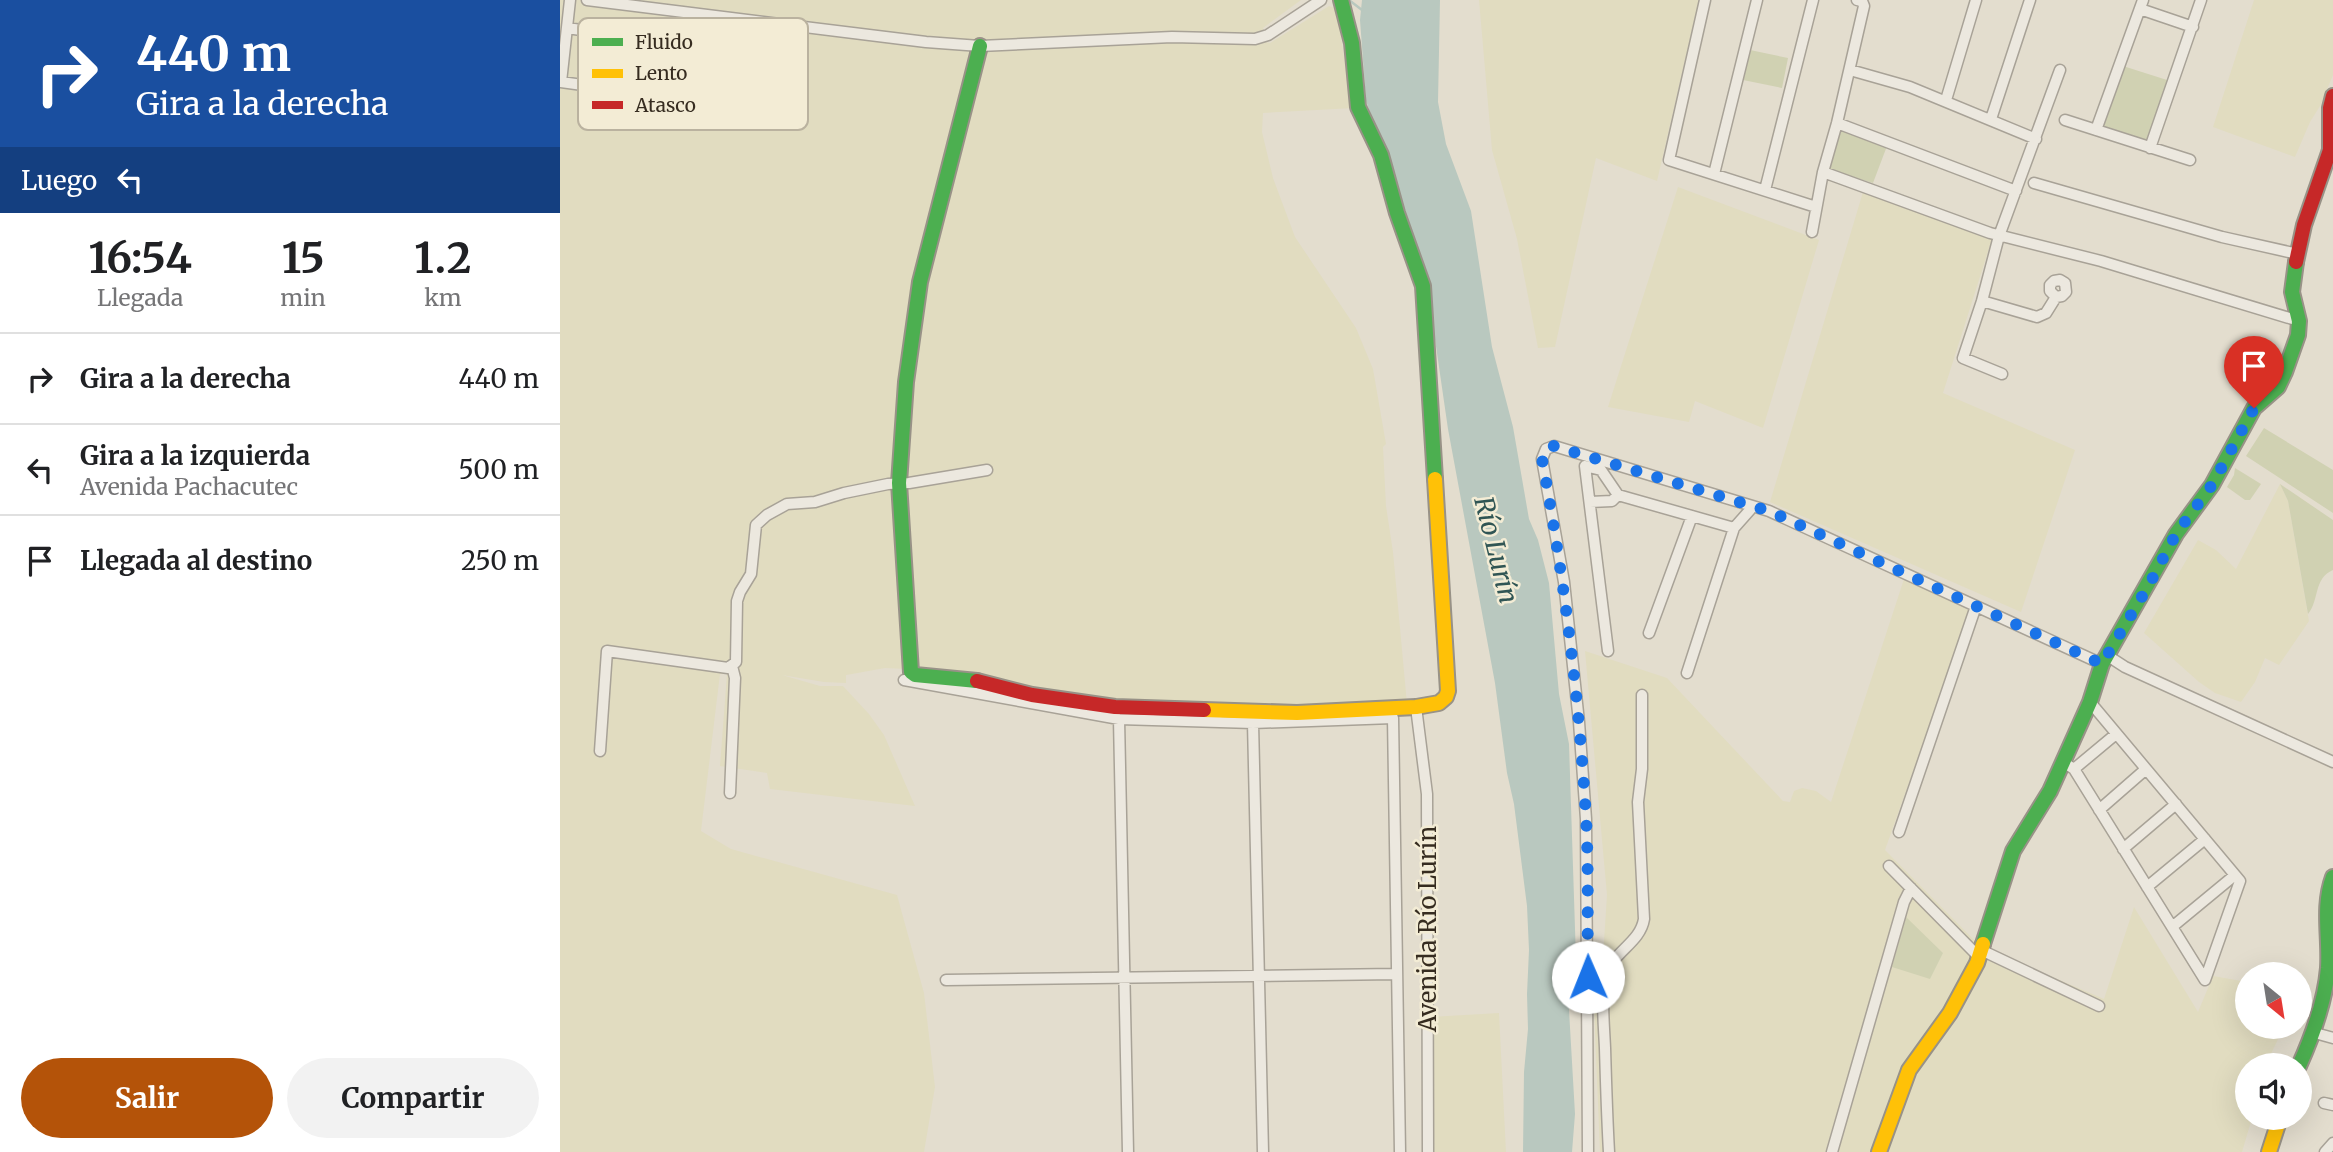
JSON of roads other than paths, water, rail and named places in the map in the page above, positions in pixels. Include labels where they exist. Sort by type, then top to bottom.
[{"type":"street","points":[[570,0],[561,82],[578,84]]},
{"type":"street","points":[[587,0],[732,18]]},
{"type":"street","points":[[808,27],[980,47],[1172,37],[1255,39],[1268,35],[1321,0]]},
{"type":"street","points":[[980,47],[919,282],[906,382],[899,483],[908,660],[911,672],[915,675],[979,681],[1032,695],[1115,707],[1297,713],[1416,707],[1439,703],[1448,691],[1424,293],[1381,155],[1358,107],[1352,43],[1340,0]]},
{"type":"street","points":[[1705,0],[1668,159],[1816,207]]},
{"type":"street","points":[[1714,174],[1757,0]]},
{"type":"street","points":[[1765,190],[1813,0]]},
{"type":"street","points":[[1812,232],[1823,172],[1838,123],[1864,6],[1862,1],[1857,0]]},
{"type":"street","points":[[1946,100],[1976,0]]},
{"type":"street","points":[[1992,120],[2030,0]]},
{"type":"street","points":[[2150,148],[2201,0]]},
{"type":"street","points":[[2096,130],[2142,4],[2193,27]]},
{"type":"street","points":[[567,28],[578,30]]},
{"type":"street","points":[[1850,69],[1946,100],[2036,139]]},
{"type":"street","points":[[2002,374],[1963,358],[1999,236],[2060,70]]},
{"type":"street","points":[[1878,1152],[1909,1070],[1950,1013],[1980,953],[2013,851],[2068,766],[2105,660],[2176,534],[2212,485],[2254,408],[2278,387],[2298,335],[2299,321],[2292,292],[2304,225],[2330,150],[2330,108],[2333,96]]},
{"type":"street","points":[[2065,121],[2190,160]]},
{"type":"street","points":[[1838,123],[2016,191]]},
{"type":"street","points":[[1823,172],[1999,236],[2101,261],[2299,321]]},
{"type":"street","points":[[2034,183],[2221,236],[2298,254]]},
{"type":"street","points":[[1982,301],[2037,317],[2046,313],[2056,297]]},
{"type":"street","points":[[1588,1152],[1586,819],[1564,582],[1542,459],[1546,449],[1554,446],[1769,511],[1976,606],[2125,667],[2333,762]]},
{"type":"street","points":[[1608,651],[1586,466],[1601,470],[1618,495],[1734,528]]},
{"type":"street","points":[[600,751],[607,651],[724,667],[732,666],[736,662],[737,601],[751,575],[758,522],[788,505],[815,502],[844,493],[899,483],[987,470]]},
{"type":"street","points":[[1590,502],[1612,501],[1618,495]]},
{"type":"street","points":[[1687,673],[1734,528],[1751,506]]},
{"type":"street","points":[[1649,633],[1692,516]]},
{"type":"street","points":[[1899,832],[1976,606]]},
{"type":"street","points":[[730,793],[734,678],[732,666]]},
{"type":"street","points":[[904,680],[1119,719],[1253,723],[1393,718],[1399,1152]]},
{"type":"street","points":[[1608,1152],[1603,1001],[1606,975],[1611,962],[1638,935],[1644,919],[1637,802],[1642,769],[1642,695]]},
{"type":"street","points":[[2068,766],[2099,810],[2205,980],[2240,881],[2090,702]]},
{"type":"street","name":"Avenida Río Lurín","points":[[1416,707],[1427,794],[1428,1152]]},
{"type":"street","points":[[1119,719],[1128,1152]]},
{"type":"street","points":[[1253,723],[1263,1152]]},
{"type":"street","points":[[2068,766],[2116,734]]},
{"type":"street","points":[[2099,810],[2146,769]]},
{"type":"street","points":[[2123,849],[2176,804]]},
{"type":"street","points":[[2147,887],[2205,839]]},
{"type":"street","points":[[1889,866],[1980,953],[2098,1006]]},
{"type":"street","points":[[2172,927],[2235,875]]},
{"type":"street","points":[[2305,1053],[2315,1033],[2326,977],[2328,952],[2325,924],[2328,889],[2333,877]]},
{"type":"street","points":[[1832,1152],[1910,888]]},
{"type":"street","points":[[2325,924],[2333,942]]},
{"type":"street","points":[[946,981],[1395,974]]},
{"type":"street","points":[[2315,1033],[2333,1038]]},
{"type":"street","points":[[2269,1152],[2276,1130]]},
{"type":"street","points":[[2325,1152],[2333,1143]]},
{"type":"water","name":"Río Lurín","points":[[1362,0],[1440,0],[1438,102],[1446,144],[1471,211],[1492,347],[1513,427],[1529,519],[1538,540],[1549,583],[1559,694],[1569,744],[1576,959],[1569,1010],[1575,1114],[1572,1152],[1523,1152],[1529,950],[1527,906],[1514,804],[1507,773],[1495,683],[1448,429],[1428,291],[1400,196],[1366,101],[1360,20]]},
{"type":"waterway","points":[[1349,0],[1362,10]]}]
